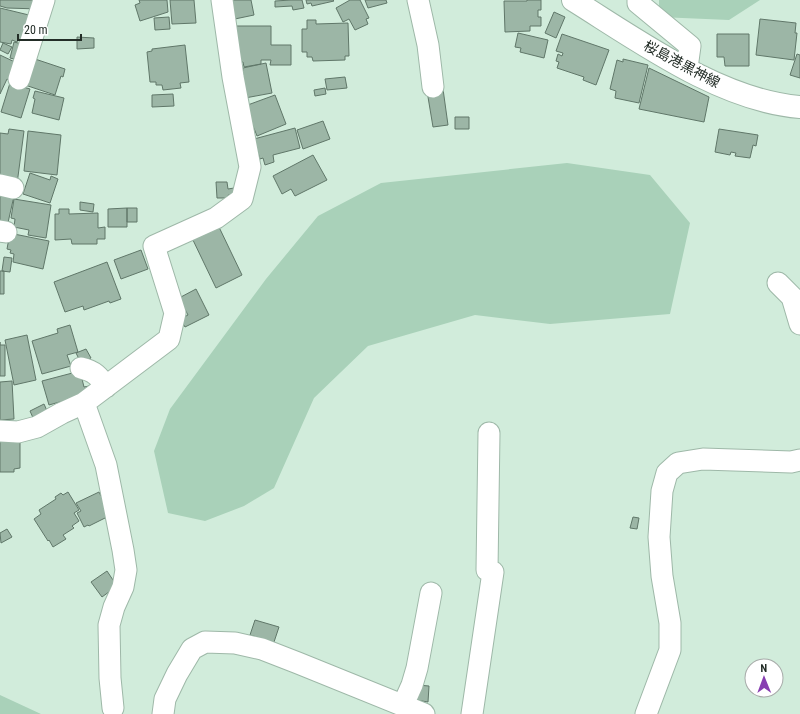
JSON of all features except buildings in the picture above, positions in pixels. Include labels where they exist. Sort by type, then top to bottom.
[{"type":"main road","name":"桜島港黒神線","points":[[573,0],[651,49],[716,83],[748,97],[785,106],[800,107]]},
{"type":"street","points":[[19,79],[44,0]]},
{"type":"street","points":[[0,431],[18,432],[37,427],[84,403],[169,339],[176,313],[154,246],[216,218],[242,199],[250,168],[233,77],[222,0]]},
{"type":"street","points":[[418,0],[428,45],[433,87]]},
{"type":"street","points":[[638,0],[638,3],[690,46],[687,68]]},
{"type":"street","points":[[778,283],[792,297],[800,324]]},
{"type":"street","points":[[82,368],[91,370],[98,375],[106,387]]},
{"type":"street","points":[[84,403],[106,465],[120,531],[126,570],[123,588],[114,607],[109,625],[110,678],[114,708]]},
{"type":"street","points":[[472,714],[493,572],[487,570],[489,433]]},
{"type":"street","points":[[646,714],[670,650],[670,623],[662,576],[659,537],[662,490],[667,473],[678,463],[703,459],[791,462],[800,460]]},
{"type":"street","points":[[403,705],[412,685],[417,668],[431,593]]},
{"type":"street","points":[[159,711],[177,674],[192,649],[205,642],[235,643],[262,650],[298,662],[424,714]]},
{"type":"green space","points":[[659,0],[760,0],[729,20],[659,17]]},
{"type":"green space","points":[[567,163],[650,175],[690,223],[670,314],[550,324],[475,315],[368,346],[314,398],[274,488],[244,506],[205,521],[168,513],[154,451],[170,409],[266,279],[318,216],[381,183]]},
{"type":"green space","points":[[0,695],[41,714],[0,714]]}]
